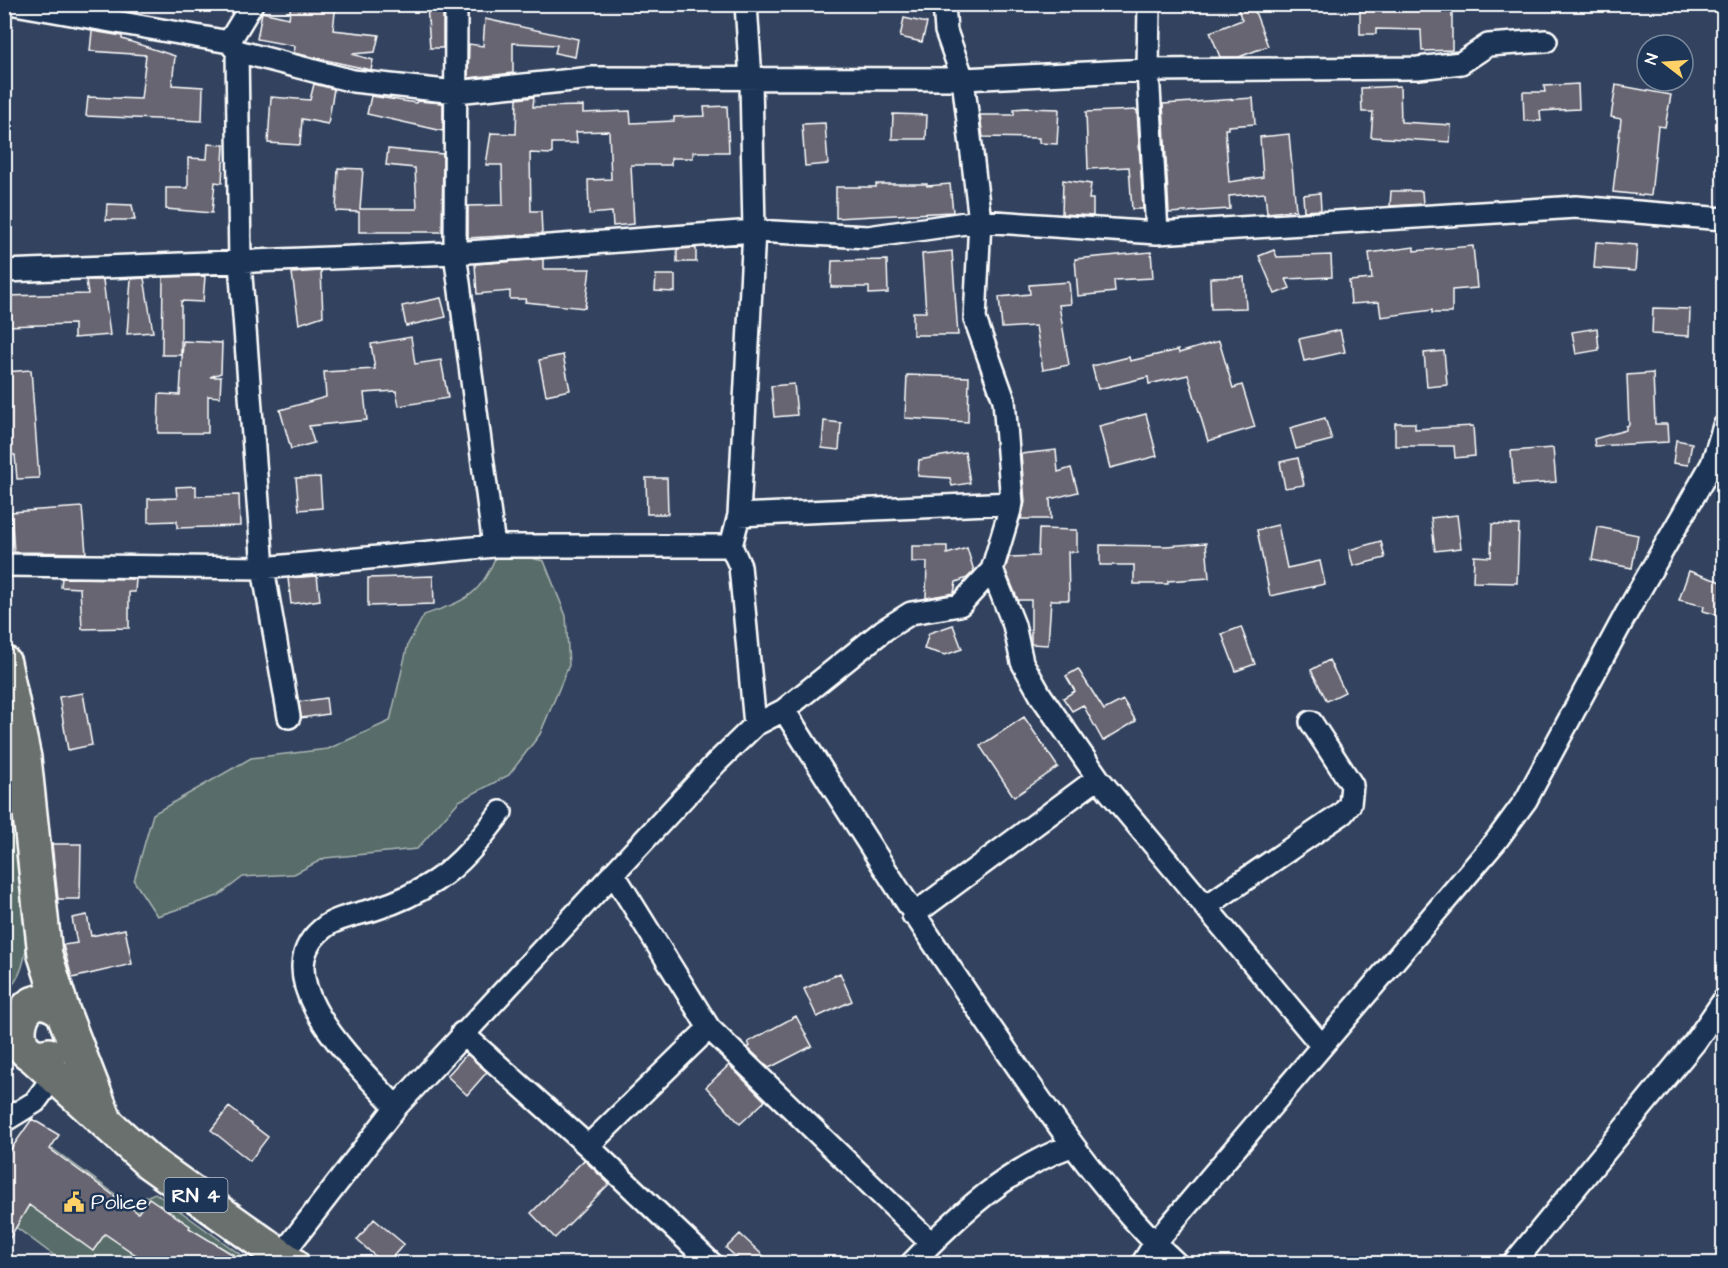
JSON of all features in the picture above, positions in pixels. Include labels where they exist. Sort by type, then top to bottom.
[{"type":"highway","name":"RN 4","points":[[4,663],[24,758],[45,955],[105,1120]]},
{"type":"highway","name":"RN 4","points":[[29,1006],[45,955]]},
{"type":"highway","points":[[49,1003],[66,1018],[68,1039],[59,1051],[45,1056],[30,1053],[19,1044],[16,1029],[20,1014],[29,1006],[49,1003]]},
{"type":"highway","name":"RN 4","points":[[30,1053],[149,1162],[287,1260]]},
{"type":"street","points":[[15,4],[233,47],[352,81],[456,92],[592,78],[963,79],[1148,70],[1418,68],[1461,63],[1488,45],[1546,41]]},
{"type":"street","points":[[252,4],[233,47],[240,263],[263,568],[289,717]]},
{"type":"street","points":[[456,4],[455,253],[494,546]]},
{"type":"street","points":[[746,4],[751,80],[754,231],[740,515],[731,546],[740,566],[755,725]]},
{"type":"street","points":[[287,1260],[396,1107],[462,1033],[755,725],[784,710],[884,630],[911,613],[960,605],[992,570],[1012,503],[1004,400],[975,319],[980,221],[963,79],[946,31],[944,4]]},
{"type":"street","points":[[1149,4],[1148,70],[1157,233]]},
{"type":"street","points":[[4,271],[455,253],[754,231],[868,237],[980,221],[1157,233],[1576,207],[1724,219]]},
{"type":"street","points":[[1142,1263],[1155,1244],[1496,841],[1526,800],[1626,614],[1712,464],[1724,426]]},
{"type":"street","points":[[740,515],[1012,503]]},
{"type":"street","points":[[4,565],[263,568],[494,546],[731,546]]},
{"type":"street","points":[[992,570],[1014,625],[1022,662],[1041,696],[1098,778],[1322,1046]]},
{"type":"street","points":[[784,710],[913,915],[1071,1146],[1155,1244],[1177,1263]]},
{"type":"street","points":[[1205,907],[1343,813],[1350,804],[1352,785],[1311,722]]},
{"type":"street","points":[[913,915],[1098,778]]},
{"type":"street","points":[[396,1107],[325,1028],[310,1004],[304,974],[305,953],[326,926],[379,908],[437,880],[471,851],[501,812]]},
{"type":"street","points":[[613,873],[709,1028],[931,1243]]},
{"type":"street","points":[[1513,1263],[1695,1042],[1724,1000]]},
{"type":"street","points":[[588,1146],[709,1028]]},
{"type":"street","points":[[462,1033],[588,1146],[712,1263]]},
{"type":"street","points":[[7,1115],[35,1102],[54,1076]]},
{"type":"street","points":[[911,1263],[1013,1173],[1042,1156],[1071,1146]]},
{"type":"lane","points":[[4,794],[24,758]]},
{"type":"green space","points":[[498,551],[544,561],[566,616],[569,665],[540,734],[509,775],[459,801],[417,849],[325,858],[294,874],[243,877],[218,896],[157,916],[134,881],[153,814],[251,758],[328,749],[390,721],[408,644],[424,615],[452,605],[471,594],[485,578]]},
{"type":"green space","points":[[10,821],[16,838],[25,885],[27,936],[24,959],[17,978],[5,992],[4,822]]},
{"type":"green space","points":[[53,1149],[129,1204],[155,1193],[252,1263],[64,1263],[5,1219]]},
{"type":"building","points":[[291,4],[336,4],[333,30],[379,35],[375,52],[352,54],[373,60],[371,70],[294,53],[295,46],[257,39],[262,12],[289,18]]},
{"type":"building","points":[[427,4],[443,4],[443,48],[430,48]]},
{"type":"building","points":[[1236,4],[1252,4],[1268,46],[1239,57],[1220,57],[1210,32],[1242,20]]},
{"type":"building","points":[[1360,4],[1376,4],[1376,9],[1433,8],[1433,4],[1452,4],[1452,50],[1422,51],[1421,30],[1376,29],[1376,34],[1360,34]]},
{"type":"building","points":[[904,18],[927,23],[922,42],[900,37]]},
{"type":"building","points":[[485,19],[578,39],[575,57],[555,53],[557,45],[513,43],[513,73],[468,78],[469,44],[483,46]]},
{"type":"building","points":[[92,31],[122,36],[122,39],[175,56],[172,85],[203,87],[202,121],[86,116],[88,97],[141,99],[146,55],[90,51]]},
{"type":"building","points":[[314,84],[334,89],[328,124],[302,119],[300,145],[268,143],[271,97],[310,100]]},
{"type":"building","points":[[1578,84],[1579,109],[1540,111],[1541,121],[1524,121],[1523,92],[1545,92],[1544,86]]},
{"type":"building","points":[[1616,85],[1635,88],[1635,93],[1671,95],[1665,127],[1658,126],[1651,196],[1613,192],[1621,119],[1611,117]]},
{"type":"building","points":[[1400,86],[1401,122],[1451,125],[1450,142],[1371,137],[1373,112],[1362,112],[1361,88]]},
{"type":"building","points":[[371,96],[416,103],[417,101],[443,103],[443,131],[367,114]]},
{"type":"building","points":[[534,97],[533,107],[583,106],[583,113],[630,111],[631,123],[674,121],[674,117],[705,116],[704,107],[727,106],[729,152],[693,152],[693,158],[671,158],[671,165],[631,165],[634,224],[613,226],[612,212],[589,214],[588,180],[611,179],[609,131],[576,132],[577,143],[552,143],[552,154],[530,153],[531,211],[541,211],[542,234],[468,238],[468,206],[503,205],[502,165],[486,165],[491,133],[516,134],[517,99]]},
{"type":"building","points":[[1253,98],[1255,124],[1228,126],[1228,129],[1225,129],[1229,182],[1263,177],[1260,137],[1289,134],[1296,210],[1267,213],[1265,193],[1229,196],[1230,209],[1169,213],[1163,104]]},
{"type":"building","points":[[1014,109],[1059,109],[1057,144],[1039,143],[1039,138],[983,137],[980,115],[1014,115]]},
{"type":"building","points":[[1137,110],[1143,209],[1132,209],[1129,167],[1088,169],[1086,112]]},
{"type":"building","points":[[893,114],[927,115],[926,139],[892,139]]},
{"type":"building","points":[[825,123],[828,164],[805,166],[802,124]]},
{"type":"building","points":[[208,144],[224,145],[222,183],[215,182],[212,213],[166,209],[166,188],[188,188],[188,158],[207,159]]},
{"type":"building","points":[[388,149],[443,154],[442,232],[359,232],[359,212],[336,211],[338,168],[363,169],[360,209],[417,209],[415,168],[386,165]]},
{"type":"building","points":[[1063,180],[1091,184],[1089,199],[1093,199],[1093,216],[1062,214]]},
{"type":"building","points":[[876,184],[927,184],[927,186],[950,184],[953,212],[836,218],[836,187],[876,187]]},
{"type":"building","points":[[1391,191],[1422,191],[1423,204],[1390,206]]},
{"type":"building","points":[[1320,193],[1321,210],[1304,211],[1303,195]]},
{"type":"building","points":[[107,204],[132,205],[135,220],[106,220]]},
{"type":"building","points":[[1596,242],[1637,245],[1635,271],[1594,268]]},
{"type":"building","points":[[1473,246],[1477,288],[1452,290],[1452,313],[1432,313],[1432,310],[1381,317],[1379,302],[1351,304],[1349,281],[1372,279],[1369,253],[1414,247],[1414,251]]},
{"type":"building","points":[[696,248],[696,262],[677,262],[677,249]]},
{"type":"building","points":[[1274,250],[1277,257],[1331,255],[1332,277],[1286,279],[1290,288],[1275,294],[1259,256]]},
{"type":"building","points":[[952,251],[958,335],[913,335],[913,312],[926,312],[922,254]]},
{"type":"building","points":[[1151,252],[1153,278],[1114,280],[1115,292],[1078,296],[1075,259]]},
{"type":"building","points":[[543,259],[543,269],[590,269],[585,308],[525,302],[526,299],[510,299],[510,291],[477,294],[475,264]]},
{"type":"building","points":[[887,260],[888,293],[869,294],[869,287],[831,287],[832,261]]},
{"type":"building","points":[[321,271],[323,316],[299,324],[292,273]]},
{"type":"building","points":[[656,275],[675,275],[675,292],[655,291]]},
{"type":"building","points":[[205,276],[203,302],[181,301],[181,355],[162,355],[163,277]]},
{"type":"building","points":[[1244,277],[1246,308],[1211,309],[1210,278]]},
{"type":"building","points":[[144,278],[153,332],[127,334],[131,279]]},
{"type":"building","points":[[86,280],[103,280],[110,335],[74,338],[74,324],[4,326],[4,296],[88,294]]},
{"type":"building","points":[[1069,282],[1071,304],[1059,305],[1069,365],[1043,370],[1036,326],[1002,328],[999,297],[1030,294],[1029,285]]},
{"type":"building","points":[[441,298],[446,317],[406,326],[402,306]]},
{"type":"building","points":[[1653,308],[1690,309],[1689,336],[1652,334]]},
{"type":"building","points":[[1597,328],[1599,350],[1576,354],[1572,332]]},
{"type":"building","points":[[1340,330],[1345,352],[1304,361],[1299,339]]},
{"type":"building","points":[[411,337],[415,364],[441,360],[448,398],[399,406],[396,391],[364,393],[367,420],[309,426],[314,443],[291,449],[280,410],[326,397],[324,372],[375,369],[371,344]]},
{"type":"building","points":[[183,341],[222,343],[221,373],[210,377],[221,377],[220,397],[208,396],[208,433],[158,433],[159,394],[180,395]]},
{"type":"building","points":[[1219,341],[1233,388],[1242,385],[1255,427],[1208,441],[1188,375],[1149,384],[1148,377],[1098,389],[1092,366],[1129,357],[1130,361],[1178,350],[1179,353]]},
{"type":"building","points":[[1444,351],[1447,385],[1427,387],[1424,353]]},
{"type":"building","points":[[563,355],[570,390],[546,395],[539,360]]},
{"type":"building","points":[[31,370],[39,478],[17,479],[15,455],[4,455],[4,372]]},
{"type":"building","points":[[1653,373],[1655,424],[1667,424],[1668,442],[1595,446],[1594,439],[1626,430],[1626,426],[1629,425],[1627,375]]},
{"type":"building","points":[[907,375],[969,377],[968,422],[905,418]]},
{"type":"building","points":[[794,384],[797,415],[774,417],[771,386]]},
{"type":"building","points":[[1146,414],[1157,456],[1110,468],[1099,426]]},
{"type":"building","points":[[1325,418],[1332,440],[1296,449],[1290,428]]},
{"type":"building","points":[[824,421],[841,423],[839,450],[822,448]]},
{"type":"building","points":[[1395,423],[1415,423],[1415,429],[1473,426],[1475,456],[1455,458],[1454,446],[1395,446]]},
{"type":"building","points":[[1676,440],[1692,443],[1688,465],[1673,463]]},
{"type":"building","points":[[1553,448],[1556,482],[1514,485],[1511,451]]},
{"type":"building","points":[[1056,450],[1058,472],[1071,468],[1078,492],[1050,499],[1051,519],[1021,519],[1025,502],[1021,454]]},
{"type":"building","points":[[965,452],[970,483],[952,486],[950,478],[918,476],[919,460]]},
{"type":"building","points":[[1298,458],[1304,485],[1285,488],[1280,462]]},
{"type":"building","points":[[320,477],[322,508],[299,510],[296,478]]},
{"type":"building","points":[[646,478],[667,478],[668,514],[647,514]]},
{"type":"building","points":[[196,486],[196,496],[239,495],[240,526],[177,528],[177,521],[148,522],[148,499],[177,498],[176,487]]},
{"type":"building","points":[[82,507],[86,553],[14,552],[11,512]]},
{"type":"building","points":[[1457,515],[1461,548],[1435,551],[1431,518]]},
{"type":"building","points":[[1492,524],[1519,525],[1517,583],[1473,582],[1474,556],[1491,557]]},
{"type":"building","points":[[1278,525],[1287,568],[1320,561],[1325,584],[1270,596],[1257,530]]},
{"type":"building","points":[[1598,527],[1638,535],[1632,568],[1592,560]]},
{"type":"building","points":[[1039,529],[1077,530],[1077,552],[1068,552],[1069,600],[1051,600],[1048,645],[1031,644],[1031,600],[1018,600],[1005,569],[1009,557],[1038,556]]},
{"type":"building","points":[[1381,541],[1385,558],[1353,566],[1349,550]]},
{"type":"building","points":[[1206,543],[1209,578],[1168,581],[1168,584],[1134,584],[1134,565],[1100,565],[1100,545],[1166,546]]},
{"type":"building","points":[[912,546],[947,546],[947,554],[967,548],[974,571],[967,578],[956,582],[954,593],[926,598],[927,562],[912,562]]},
{"type":"building","points":[[1689,571],[1724,583],[1718,615],[1703,611],[1704,606],[1679,600]]},
{"type":"building","points":[[317,576],[320,600],[291,604],[288,578]]},
{"type":"building","points":[[433,576],[434,604],[368,606],[368,578]]},
{"type":"building","points":[[62,578],[136,579],[135,592],[129,592],[129,628],[82,629],[80,588],[61,587]]},
{"type":"building","points":[[953,625],[962,649],[945,655],[924,649],[929,633]]},
{"type":"building","points":[[1241,627],[1255,664],[1236,671],[1222,634]]},
{"type":"building","points":[[1329,660],[1345,692],[1327,701],[1311,670]]},
{"type":"building","points":[[1078,669],[1104,710],[1123,700],[1136,721],[1103,741],[1083,705],[1072,711],[1063,698],[1075,691],[1066,676]]},
{"type":"building","points":[[83,693],[92,745],[68,750],[59,697]]},
{"type":"building","points":[[326,698],[328,714],[301,718],[299,702]]},
{"type":"building","points":[[1024,717],[1058,767],[1014,797],[980,746]]},
{"type":"building","points":[[52,844],[81,844],[80,899],[58,899]]},
{"type":"building","points":[[87,915],[91,936],[125,929],[132,964],[72,978],[63,945],[77,943],[72,918]]},
{"type":"building","points":[[840,973],[852,1001],[817,1017],[804,989]]},
{"type":"building","points":[[796,1016],[812,1046],[769,1068],[748,1048],[750,1046],[748,1042]]},
{"type":"building","points":[[467,1054],[487,1072],[467,1095],[447,1076]]},
{"type":"building","points":[[729,1065],[765,1101],[740,1124],[706,1087]]},
{"type":"building","points":[[229,1107],[268,1137],[250,1161],[211,1130]]},
{"type":"building","points":[[32,1119],[59,1135],[50,1149],[138,1213],[149,1198],[190,1226],[189,1228],[247,1263],[148,1263],[105,1234],[93,1251],[29,1205],[4,1248],[4,1159]]},
{"type":"building","points":[[584,1160],[609,1184],[555,1238],[531,1213]]},
{"type":"building","points":[[374,1219],[404,1244],[387,1263],[383,1263],[357,1240]]},
{"type":"building","points":[[740,1234],[771,1263],[743,1263],[726,1248]]},
{"type":"place","name":"Police","points":[[74,1202]]}]
